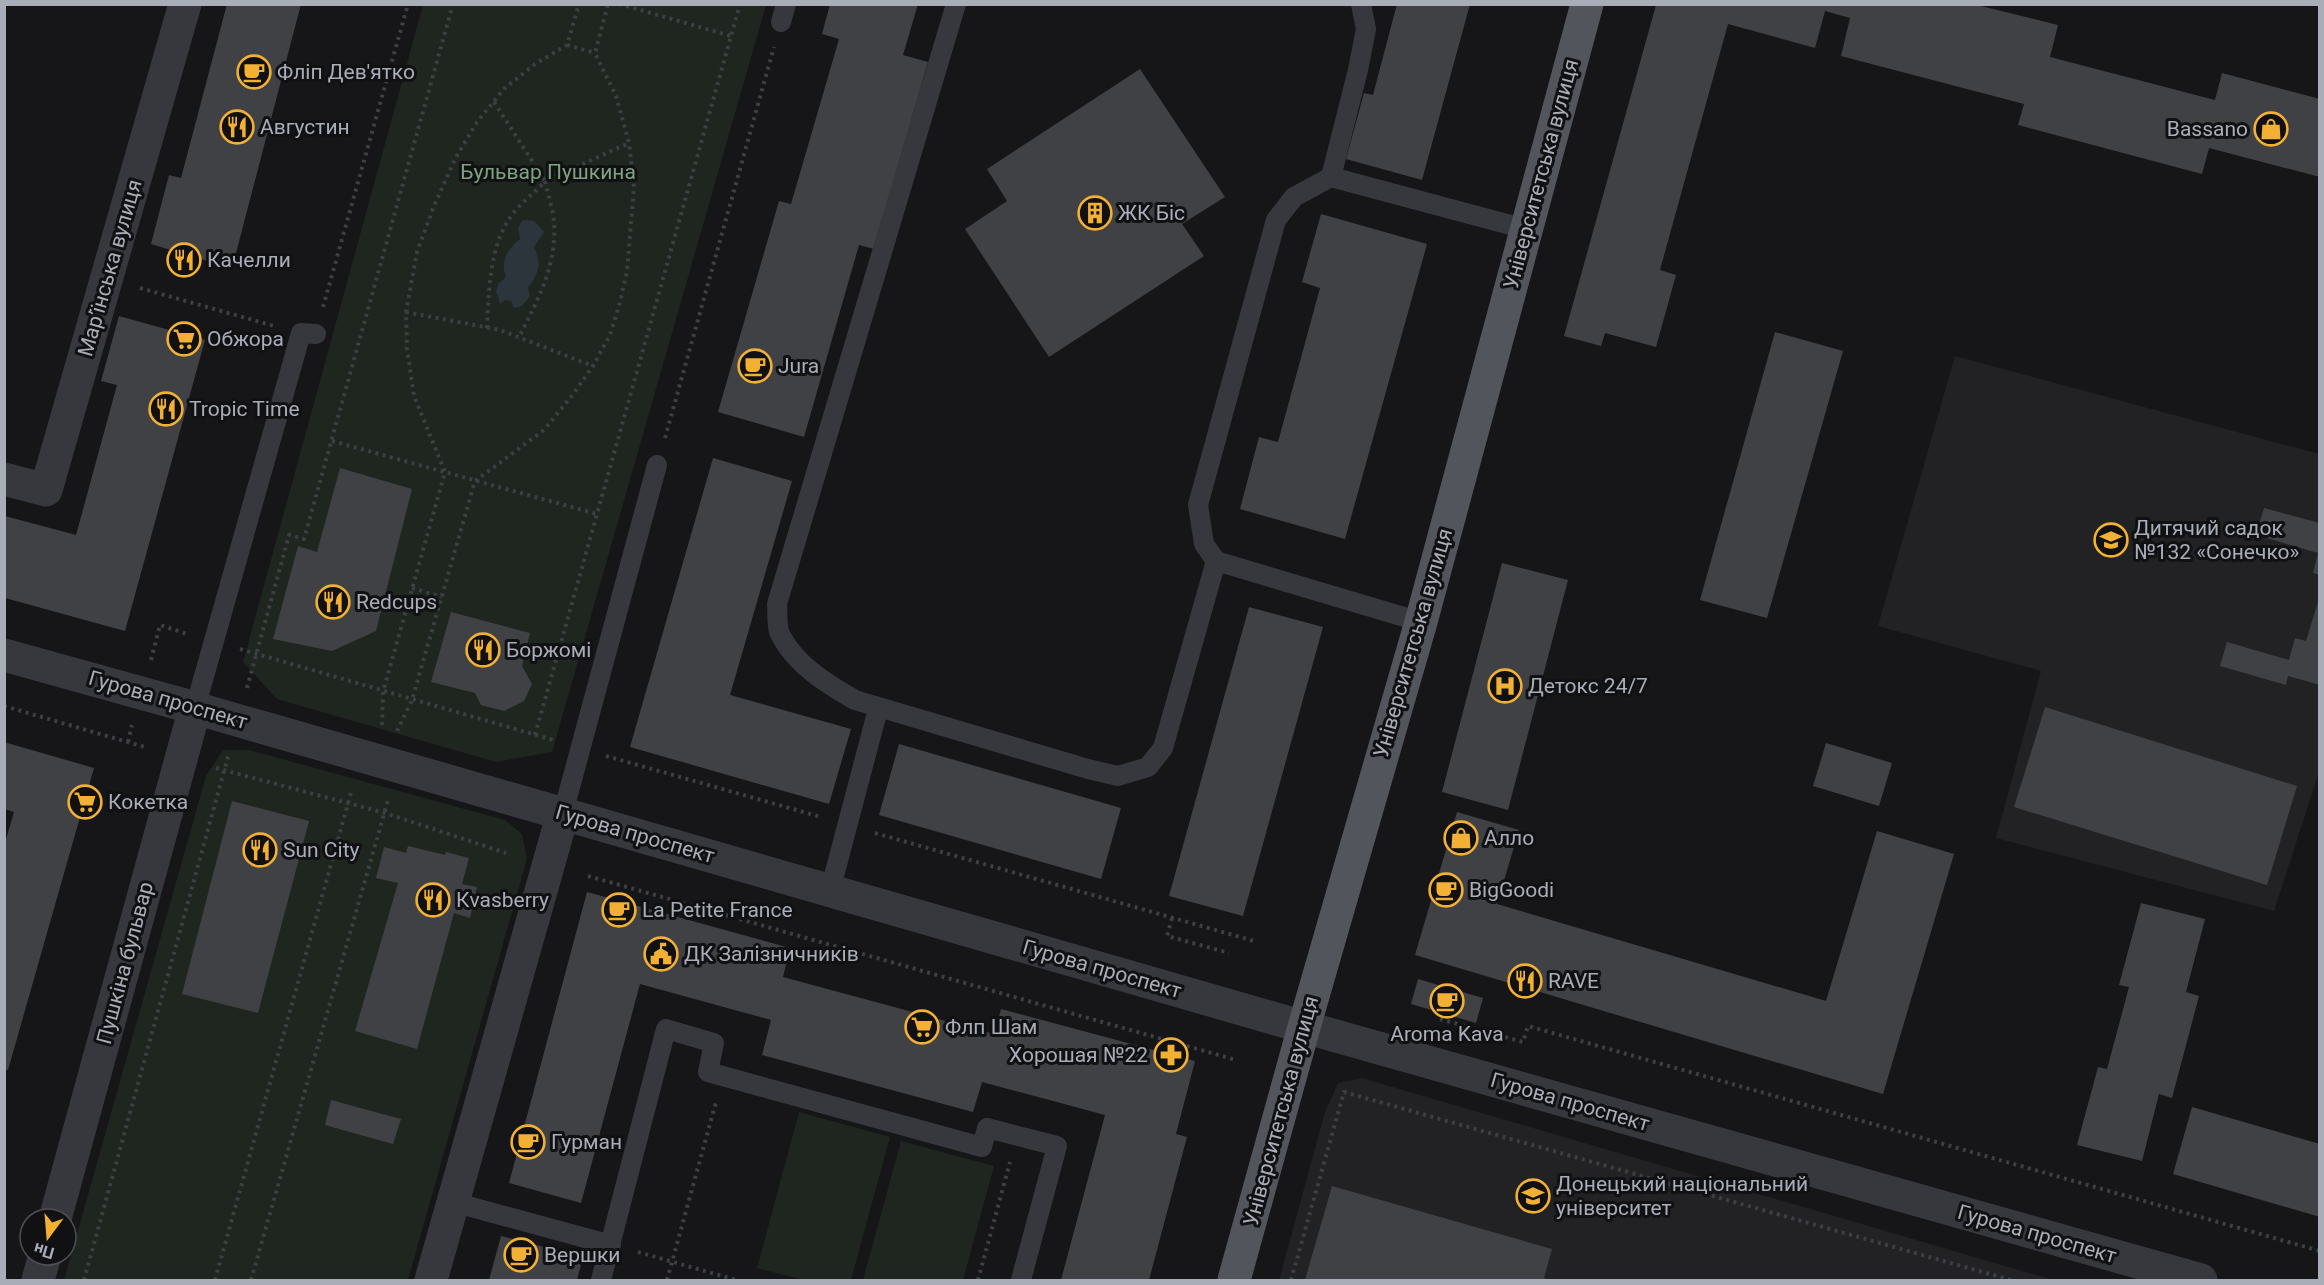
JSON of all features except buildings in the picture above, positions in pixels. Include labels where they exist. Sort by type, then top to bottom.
[{"type":"main road","name":"Університетська вулиця","points":[[1234,1281],[1304,1027],[1421,622],[1587,4]]},
{"type":"street","name":"Мар’їнська вулиця","points":[[4,479],[46,490],[185,4]]},
{"type":"street","name":"Гурова проспект","points":[[4,655],[2201,1281]]},
{"type":"street","name":"Пушкіна бульвар","points":[[58,1207],[195,708]]},
{"type":"street","points":[[431,1281],[563,813]]},
{"type":"lane","points":[[956,4],[777,604],[780,635],[801,662],[826,683],[855,700],[878,709],[1118,776],[1148,767],[1163,748],[1216,561]]},
{"type":"lane","points":[[1331,177],[1366,29],[1361,4]]},
{"type":"lane","points":[[1421,622],[1216,561],[1204,544],[1198,504],[1276,220],[1294,197],[1331,177],[1526,230]]},
{"type":"lane","points":[[195,708],[213,642],[309,334]]},
{"type":"lane","points":[[563,813],[657,465]]},
{"type":"lane","points":[[830,891],[878,709]]},
{"type":"lane","points":[[601,1281],[666,1029],[714,1043],[708,1072],[723,1077],[982,1147],[987,1128],[1057,1146],[1021,1281]]},
{"type":"lane","points":[[453,1202],[611,1245]]},
{"type":"path","points":[[107,278],[309,334],[408,4]]},
{"type":"path","points":[[84,1281],[289,535],[304,539],[453,4]]},
{"type":"path","points":[[250,1281],[385,813],[389,795],[381,761],[383,692],[445,472],[414,396],[407,349],[406,312],[417,252],[454,159],[477,122],[504,89],[535,64],[567,45],[579,4]]},
{"type":"path","points":[[215,1281],[355,776],[381,761],[412,700],[475,481],[544,430],[593,366],[610,335],[627,271],[634,187],[629,143],[616,96],[595,53],[608,4]]},
{"type":"path","points":[[619,4],[731,36]]},
{"type":"path","points":[[535,735],[740,4]]},
{"type":"path","points":[[657,465],[784,13]]},
{"type":"path","points":[[567,45],[595,53]]},
{"type":"path","points":[[494,102],[545,181],[554,220],[554,245],[549,274],[519,337]]},
{"type":"path","points":[[487,328],[493,262],[501,235],[515,211],[545,181],[629,143]]},
{"type":"path","points":[[406,312],[487,328],[519,337],[593,366]]},
{"type":"path","points":[[332,441],[597,514]]},
{"type":"path","points":[[412,588],[442,597]]},
{"type":"path","points":[[213,642],[412,700]]},
{"type":"path","points":[[385,813],[506,853]]},
{"type":"path","points":[[588,876],[1236,1060]]},
{"type":"path","points":[[1172,918],[1167,936],[1229,953]]},
{"type":"path","points":[[1440,1019],[1523,1042],[1528,1026],[2319,1251]]},
{"type":"path","points":[[667,1281],[723,1077]]},
{"type":"path","points":[[1291,1281],[1344,1092],[2011,1281]]},
{"type":"path","points":[[978,1281],[1017,1136]]},
{"type":"path","points":[[611,1245],[736,1281]]},
{"type":"shaded area","points":[[523,220],[534,221],[544,232],[534,247],[539,263],[535,278],[528,288],[530,296],[522,306],[514,308],[511,301],[505,300],[500,304],[496,291],[499,283],[506,277],[504,261],[508,251],[520,239],[518,227]]},
{"type":"shaded area","name":"Дитячий садок №132 «Сонечко»","points":[[1955,356],[2319,454],[2319,772],[2274,911],[1996,838],[2041,671],[1878,626]]},
{"type":"shaded area","name":"Донецький національний університет","points":[[1362,1078],[2053,1280],[1279,1280],[1325,1112],[1338,1083]]},
{"type":"green space","name":"Бульвар Пушкина","points":[[423,5],[766,5],[552,752],[496,762],[277,699],[243,662]]},
{"type":"green space","points":[[223,750],[249,750],[505,820],[522,834],[527,859],[408,1280],[64,1280],[68,1267],[78,1267],[78,1230],[206,776]]},
{"type":"green space","points":[[799,1112],[890,1137],[851,1280],[804,1280],[757,1268]]},
{"type":"green space","points":[[901,1141],[994,1166],[963,1280],[863,1280]]},
{"type":"place","name":"Фліп Дев'ятко","points":[[254,72]]},
{"type":"place","name":"Августин","points":[[237,127]]},
{"type":"place","name":"Bassano","points":[[2271,129]]},
{"type":"place","name":"ЖК Біс","points":[[1095,213]]},
{"type":"place","name":"Качелли","points":[[184,260]]},
{"type":"place","name":"Обжора","points":[[184,339]]},
{"type":"place","name":"Jura","points":[[755,366]]},
{"type":"place","name":"Tropic Time","points":[[166,409]]},
{"type":"place","name":"Дитячий садок №132 «Сонечко»","points":[[2111,540]]},
{"type":"place","name":"Redcups","points":[[333,602]]},
{"type":"place","name":"Боржомi","points":[[483,650]]},
{"type":"place","name":"Детокс 24/7","points":[[1505,686]]},
{"type":"place","name":"Кокетка","points":[[85,802]]},
{"type":"place","name":"Алло","points":[[1461,838]]},
{"type":"place","name":"Sun City","points":[[260,850]]},
{"type":"place","name":"BigGoodi","points":[[1446,890]]},
{"type":"place","name":"Кvasberry","points":[[433,900]]},
{"type":"place","name":"La Petite France","points":[[619,910]]},
{"type":"place","name":"ДК Залізничників","points":[[661,954]]},
{"type":"place","name":"RAVE","points":[[1525,981]]},
{"type":"place","name":"Aroma Kava","points":[[1447,1001]]},
{"type":"place","name":"Флп Шам","points":[[922,1027]]},
{"type":"place","name":"Хорошая №22","points":[[1171,1055]]},
{"type":"place","name":"Гурман","points":[[528,1142]]},
{"type":"place","name":"Донецький національний університет","points":[[1533,1196]]},
{"type":"place","name":"Вершки","points":[[521,1255]]}]
